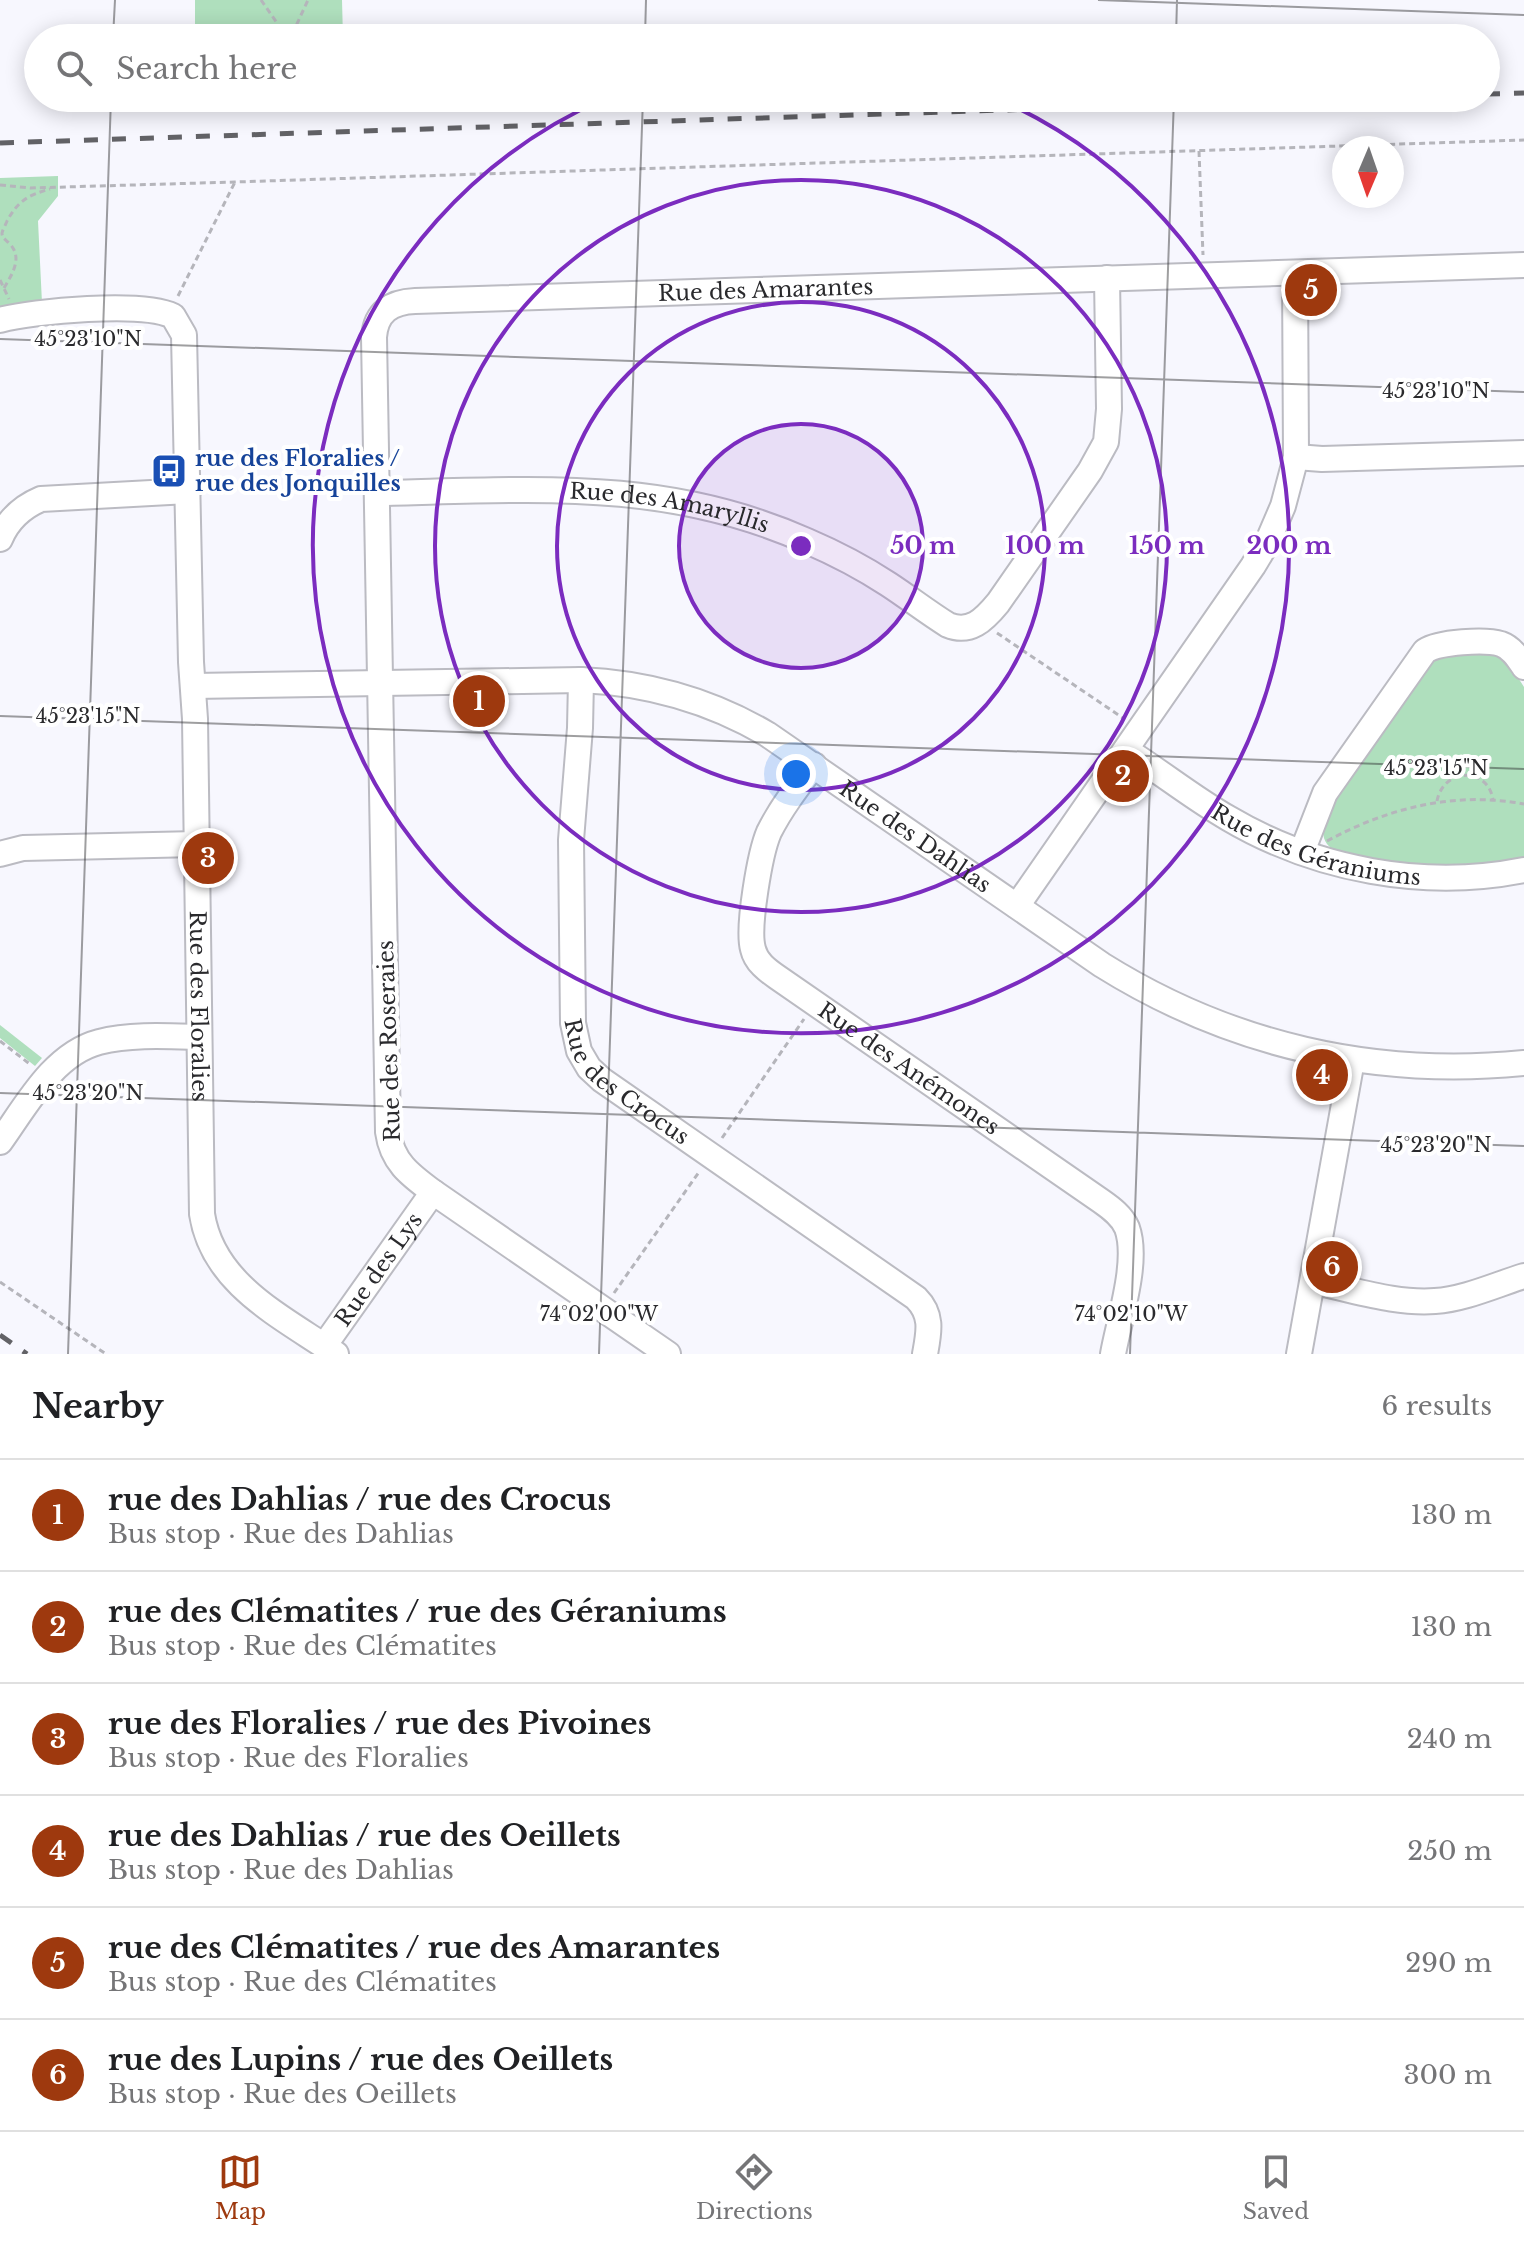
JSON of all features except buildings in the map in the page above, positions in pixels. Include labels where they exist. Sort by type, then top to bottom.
[{"type":"street","name":"Rue des Amarantes","points":[[381,683],[375,329],[385,310],[398,303],[1524,265]]},
{"type":"street","points":[[1017,906],[1261,554],[1283,506],[1296,457],[1295,273]]},
{"type":"street","name":"Rue des Amaryllis","points":[[377,493],[598,490],[694,503],[751,519],[808,541],[886,583],[948,625],[966,628],[982,621],[998,603],[1090,471],[1106,442],[1109,418],[1107,278]]},
{"type":"street","points":[[6,313],[171,308]]},
{"type":"street","name":"Rue des Floralies","points":[[171,308],[186,349],[203,1225],[220,1263],[244,1289],[330,1350]]},
{"type":"street","points":[[1296,457],[1322,459],[1524,453]]},
{"type":"street","points":[[0,539],[13,518],[41,499],[188,491]]},
{"type":"street","points":[[1302,852],[1329,786],[1425,651],[1445,644],[1492,643],[1509,648],[1524,667]]},
{"type":"street","name":"Rue des Dahlias","points":[[193,686],[581,680],[642,686],[698,701],[752,725],[1118,974],[1196,1015],[1277,1044],[1352,1060],[1450,1068],[1524,1063]]},
{"type":"street","name":"Rue des Crocus","points":[[581,680],[570,855],[573,1023],[579,1051],[589,1068],[602,1080],[916,1298],[929,1322],[925,1354]]},
{"type":"street","name":"Rue des Roseraies","points":[[381,683],[388,1132],[396,1159],[408,1173],[433,1192],[668,1354]]},
{"type":"street","name":"Rue des Géraniums","points":[[1126,750],[1228,818],[1302,852],[1357,869],[1407,876],[1464,877],[1524,870]]},
{"type":"street","name":"Rue des Anémones","points":[[814,765],[773,825],[764,846],[752,928],[756,957],[777,977],[1117,1214],[1127,1229],[1130,1259],[1113,1354]]},
{"type":"street","points":[[0,854],[23,848],[197,844]]},
{"type":"street","points":[[0,1142],[46,1079],[76,1052],[96,1042],[115,1039],[198,1037]]},
{"type":"street","points":[[1299,1354],[1352,1060]]},
{"type":"street","name":"Rue des Lys","points":[[330,1350],[433,1192]]},
{"type":"street","points":[[1313,1282],[1425,1301],[1460,1296],[1524,1276]]},
{"type":"path","points":[[261,0],[277,24]]},
{"type":"path","points":[[297,24],[308,0]]},
{"type":"path","points":[[0,185],[58,187],[235,182],[1524,140]]},
{"type":"path","points":[[1199,150],[1203,263]]},
{"type":"path","points":[[171,308],[235,182]]},
{"type":"path","points":[[4,288],[17,260],[16,253],[3,238],[6,223],[18,203],[26,197],[58,187]]},
{"type":"path","points":[[0,280],[4,288],[6,313]]},
{"type":"path","points":[[992,630],[1130,722]]},
{"type":"path","points":[[1437,802],[1441,787],[1452,778],[1468,775],[1491,788],[1493,800]]},
{"type":"path","points":[[1325,842],[1378,817],[1437,802],[1493,800],[1524,804]]},
{"type":"path","points":[[716,1147],[809,1013]]},
{"type":"path","points":[[0,1041],[34,1067]]},
{"type":"path","points":[[610,1299],[703,1165]]},
{"type":"path","points":[[0,1282],[106,1354]]},
{"type":"green space","points":[[195,0],[342,0],[343,24],[195,24]]},
{"type":"green space","points":[[58,176],[58,196],[38,221],[42,303],[0,309],[0,178]]},
{"type":"green space","points":[[1492,653],[1508,662],[1524,687],[1524,858],[1480,864],[1414,865],[1370,859],[1329,846],[1323,829],[1331,802],[1431,659],[1443,655]]},
{"type":"green space","points":[[0,1025],[42,1058],[35,1066],[0,1038]]},
{"type":"railway","points":[[1500,94],[1524,93]]},
{"type":"railway","points":[[0,143],[943,112]]},
{"type":"railway","points":[[0,1335],[27,1354]]},
{"type":"place","name":"rue des Clématites / rue des Amarantes","points":[[1311,290]]},
{"type":"place","name":"rue des Floralies / rue des Jonquilles","points":[[169,471]]},
{"type":"place","name":"rue des Dahlias / rue des Crocus","points":[[479,701]]},
{"type":"place","name":"rue des Clématites / rue des Géraniums","points":[[1123,776]]},
{"type":"place","name":"rue des Floralies / rue des Pivoines","points":[[208,858]]},
{"type":"place","name":"rue des Dahlias / rue des Oeillets","points":[[1322,1075]]},
{"type":"place","name":"rue des Lupins / rue des Oeillets","points":[[1332,1267]]}]
